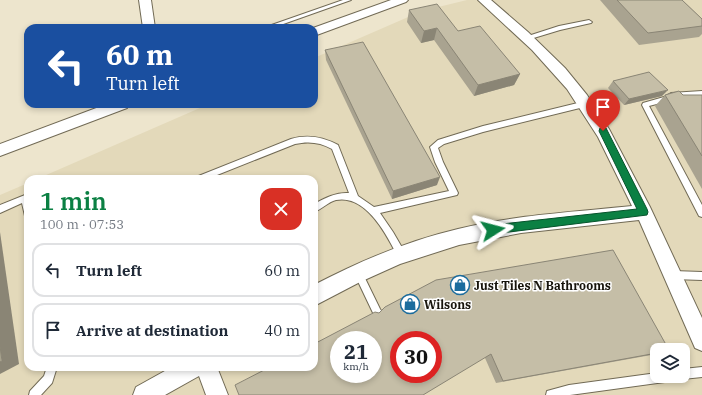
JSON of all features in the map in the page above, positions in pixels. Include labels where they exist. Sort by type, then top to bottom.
[{"type":"street","points":[[145,0],[148,24]]},
{"type":"street","points":[[318,31],[402,0]]},
{"type":"street","points":[[484,0],[527,38],[566,78],[586,104],[609,140],[644,212],[702,342]]},
{"type":"street","points":[[0,150],[111,108]]},
{"type":"street","points":[[318,294],[358,273],[401,254],[441,241],[480,232],[519,226],[644,212]]},
{"type":"street","points":[[144,395],[186,371]]},
{"type":"street","points":[[208,371],[217,395]]},
{"type":"lane","points":[[278,24],[348,0]]},
{"type":"lane","points":[[527,38],[559,28],[589,22]]},
{"type":"lane","points":[[702,93],[671,95],[666,99],[645,105],[702,213]]},
{"type":"lane","points":[[373,211],[454,193],[439,162],[434,147],[441,142],[483,129],[586,104]]},
{"type":"lane","points":[[210,175],[294,140],[306,138],[319,140],[335,148],[355,199]]},
{"type":"lane","points":[[318,206],[337,197],[344,196],[355,199],[366,205],[373,211],[392,236],[401,254]]},
{"type":"lane","points":[[0,209],[24,198]]},
{"type":"lane","points":[[358,273],[377,312]]},
{"type":"lane","points":[[672,275],[702,276]]},
{"type":"lane","points":[[34,395],[48,379],[51,371]]},
{"type":"lane","points":[[690,373],[702,372]]},
{"type":"lane","points":[[551,395],[570,390],[650,379]]},
{"type":"shaded area","points":[[467,0],[702,0],[702,395],[0,395],[0,195],[24,185],[24,371],[318,371],[318,175],[46,175],[200,108],[318,108],[318,56],[422,11]]},
{"type":"building","points":[[617,0],[682,0],[702,19],[702,26],[648,33]]},
{"type":"building","points":[[437,4],[458,31],[480,26],[520,74],[478,85],[437,28],[424,31],[409,10]]},
{"type":"building","points":[[363,42],[440,177],[393,191],[325,50]]},
{"type":"building","points":[[649,72],[668,90],[629,99],[613,81]]},
{"type":"building","points":[[679,91],[683,95],[702,95],[702,156],[665,95]]},
{"type":"building","points":[[613,250],[665,343],[650,343],[650,354],[503,381],[491,354],[423,395],[239,395],[235,385],[262,371],[318,371],[318,342],[330,336],[330,383],[382,383],[382,331],[339,331],[375,312],[379,313],[385,307],[436,280]]},
{"type":"building","points":[[0,346],[2,361],[0,362]]},
{"type":"place","name":"Just Tiles N Bathrooms","points":[[460,285]]},
{"type":"place","name":"Wilsons","points":[[410,304]]},
{"type":"route","points":[[493,230],[644,212],[609,140],[603,131]]}]
